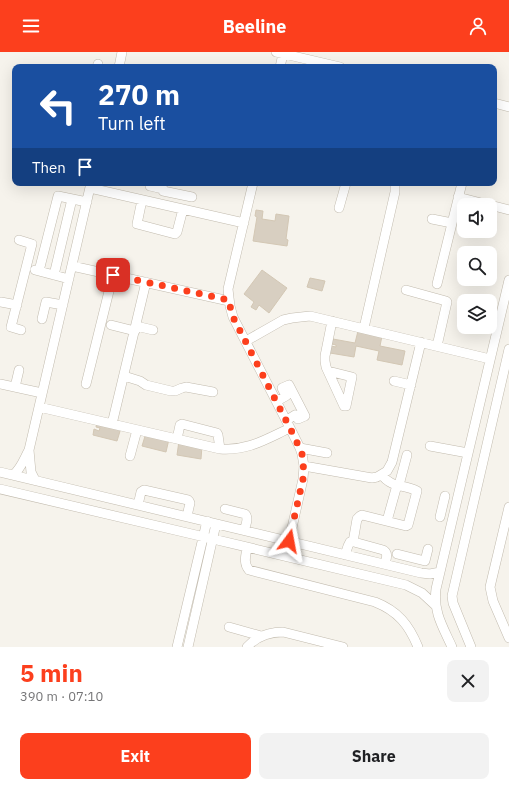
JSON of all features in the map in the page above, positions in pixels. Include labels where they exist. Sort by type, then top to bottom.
[{"type":"street","points":[[120,64],[122,52]]},
{"type":"street","points":[[280,64],[280,53],[327,64]]},
{"type":"street","points":[[497,104],[509,107]]},
{"type":"street","points":[[13,475],[18,471],[29,450],[91,186],[142,200],[244,223]]},
{"type":"street","points":[[150,186],[164,188],[192,197]]},
{"type":"street","points":[[252,186],[228,289],[229,300],[233,317],[300,448],[304,466],[303,479],[289,541]]},
{"type":"street","points":[[339,208],[345,186]]},
{"type":"street","points":[[364,328],[395,195],[396,186]]},
{"type":"street","points":[[438,284],[461,186]]},
{"type":"street","points":[[160,204],[164,188]]},
{"type":"street","points":[[40,271],[58,196],[87,202]]},
{"type":"street","points":[[458,197],[462,198]]},
{"type":"street","points":[[54,275],[72,199]]},
{"type":"street","points":[[142,200],[137,224],[175,234],[177,232],[183,209]]},
{"type":"street","points":[[497,207],[509,210]]},
{"type":"street","points":[[432,219],[452,224]]},
{"type":"street","points":[[19,240],[32,244],[11,327],[22,330]]},
{"type":"street","points":[[72,266],[229,300]]},
{"type":"street","points":[[26,267],[69,279]]},
{"type":"street","points":[[86,384],[113,275]]},
{"type":"street","points":[[452,647],[438,617],[435,605],[436,589],[509,280]]},
{"type":"street","points":[[112,424],[146,282]]},
{"type":"street","points":[[406,290],[446,300],[448,302],[437,346]]},
{"type":"street","points":[[1,302],[17,305]]},
{"type":"street","points":[[42,318],[47,302],[63,305]]},
{"type":"street","points":[[246,341],[283,320],[301,316],[310,316],[332,320],[490,359]]},
{"type":"street","points":[[328,371],[325,358],[332,320]]},
{"type":"street","points":[[112,325],[153,330]]},
{"type":"street","points":[[304,466],[366,478],[382,475],[390,467],[421,342]]},
{"type":"street","points":[[470,646],[453,603],[452,596],[509,349]]},
{"type":"street","points":[[15,387],[19,370]]},
{"type":"street","points":[[124,376],[140,381],[145,385],[170,391],[175,391],[186,387],[213,392]]},
{"type":"street","points":[[394,381],[411,385]]},
{"type":"street","points":[[0,384],[42,393]]},
{"type":"street","points":[[39,407],[220,449],[235,449],[249,446],[288,424],[295,415],[298,419],[304,416],[289,385],[282,388],[286,396],[276,401]]},
{"type":"street","points":[[176,439],[180,424],[182,424],[217,433],[220,449]]},
{"type":"street","points":[[130,456],[137,430]]},
{"type":"street","points":[[471,440],[487,444]]},
{"type":"street","points":[[430,446],[468,453]]},
{"type":"street","points":[[300,448],[327,453]]},
{"type":"street","points":[[29,450],[30,470],[35,480]]},
{"type":"street","points":[[387,521],[407,455]]},
{"type":"street","points":[[0,472],[426,574],[440,572]]},
{"type":"street","points":[[345,554],[350,542],[352,542],[357,519],[360,516],[364,515],[406,526],[408,525],[417,492],[415,490],[389,482],[382,475]]},
{"type":"street","points":[[0,489],[406,585],[422,593],[435,605]]},
{"type":"street","points":[[138,505],[141,492],[144,490],[188,500],[190,503],[187,516]]},
{"type":"street","points":[[440,517],[445,496]]},
{"type":"street","points":[[443,506],[455,509]]},
{"type":"street","points":[[509,507],[490,587],[493,601],[509,638]]},
{"type":"street","points":[[225,509],[246,515],[247,519],[244,530]]},
{"type":"street","points":[[177,647],[207,521]]},
{"type":"street","points":[[188,647],[216,524]]},
{"type":"street","points":[[352,542],[386,551],[387,555],[385,564]]},
{"type":"street","points":[[247,547],[245,563],[249,570],[382,605],[405,623],[414,636],[418,647]]},
{"type":"street","points":[[396,554],[425,560],[427,554],[442,562]]},
{"type":"street","points":[[229,627],[261,636]]},
{"type":"street","points":[[247,647],[261,636],[276,632],[283,632],[343,647]]},
{"type":"building","points":[[256,210],[263,211],[262,219],[275,221],[276,214],[289,216],[286,239],[288,240],[287,246],[253,241],[257,217],[255,216]]},
{"type":"building","points":[[262,270],[287,288],[269,313],[259,305],[256,310],[251,307],[254,302],[244,294]]},
{"type":"building","points":[[310,278],[325,281],[322,291],[307,287]]},
{"type":"building","points":[[358,331],[382,336],[380,346],[405,351],[402,365],[377,360],[379,351],[356,346],[354,357],[330,353],[331,346],[336,347],[336,345],[332,344],[333,339],[355,343]]},
{"type":"building","points":[[97,422],[121,428],[117,441],[93,435],[94,429],[99,431],[100,428],[96,427]]},
{"type":"building","points":[[146,433],[169,439],[166,452],[142,446]]},
{"type":"building","points":[[179,441],[202,446],[201,459],[177,455]]},
{"type":"route","points":[[113,275],[229,300],[233,317],[302,454],[304,466],[303,479],[289,541]]}]
